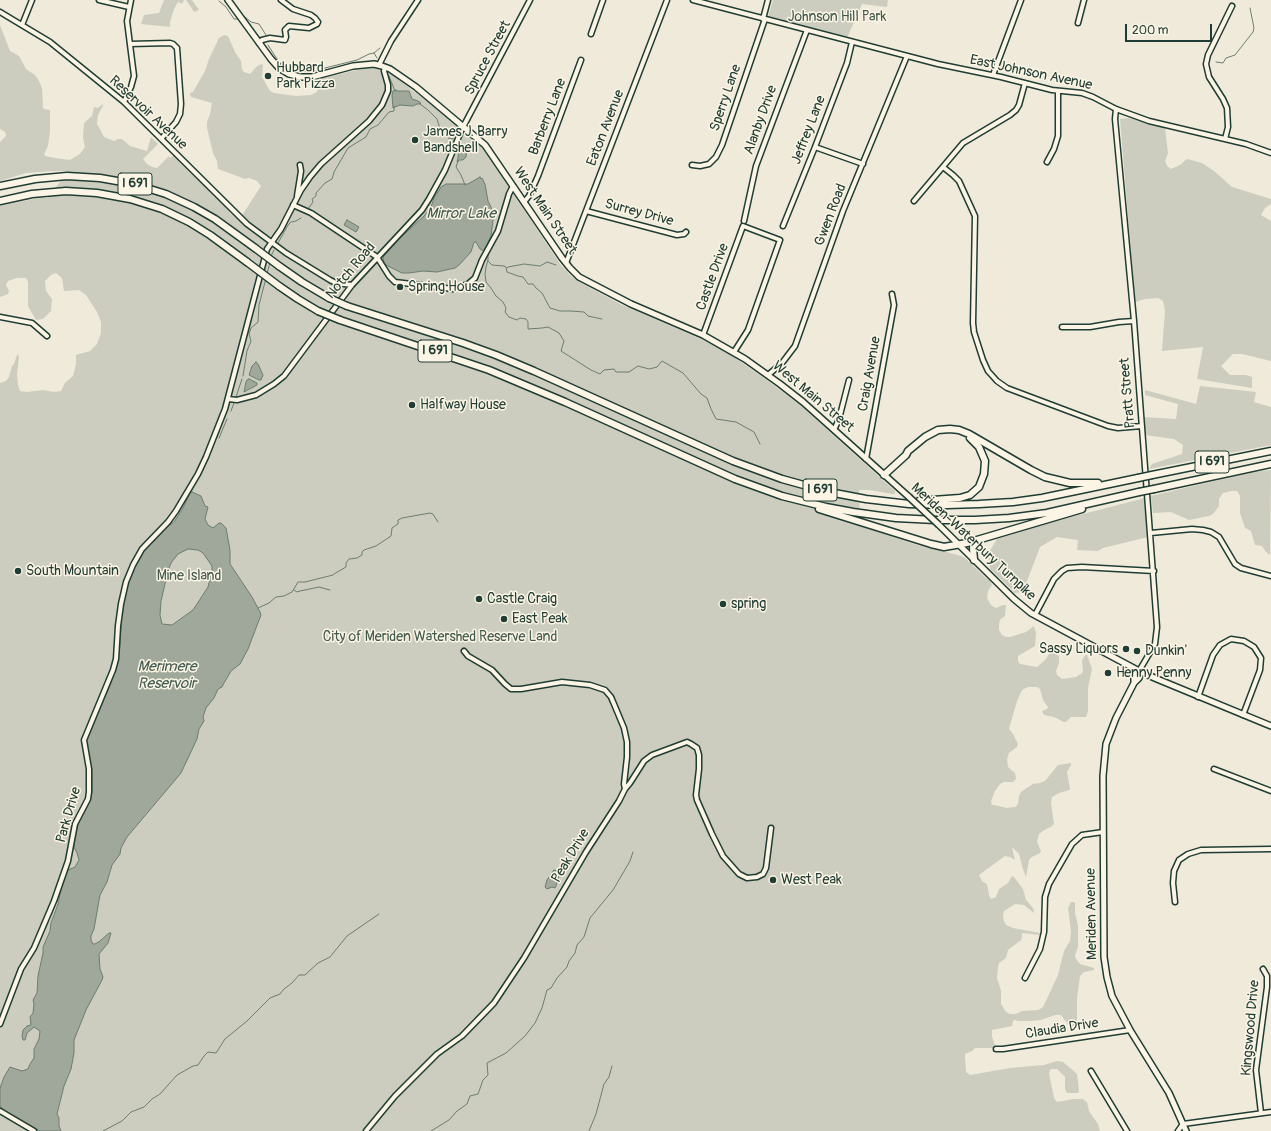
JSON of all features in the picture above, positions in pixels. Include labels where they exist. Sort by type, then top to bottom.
[{"type":"highway","name":"I 691","points":[[0,186],[39,178],[72,176],[95,177],[134,184],[161,192],[194,207],[215,219],[302,282],[329,298],[347,306],[469,345],[509,360],[721,456],[760,472],[817,489],[887,502],[940,505],[998,503],[1042,498],[1271,451]]},
{"type":"highway","name":"I 691","points":[[0,200],[26,194],[66,191],[97,193],[124,197],[153,206],[179,217],[210,235],[278,286],[318,311],[340,320],[460,359],[499,374],[576,406],[718,472],[789,498],[833,509],[918,520],[961,521],[997,519],[1040,514],[1271,464]]},
{"type":"highway","points":[[906,456],[908,451],[922,438],[940,430],[953,429],[969,434],[1034,472],[1053,479],[1084,484],[1127,480]]},
{"type":"highway","points":[[884,475],[924,441],[933,436],[946,433],[958,434],[970,439],[980,448],[985,461],[984,474],[981,483],[970,495],[962,498],[896,500],[887,502]]},
{"type":"highway","points":[[789,498],[944,547],[978,540],[1115,501],[1124,496]]},
{"type":"highway","points":[[974,560],[973,548],[978,540]]},
{"type":"main road","points":[[228,0],[271,59],[279,68],[289,74],[300,77],[312,77],[360,65],[382,66]]},
{"type":"main road","name":"West Main Street","points":[[382,66],[394,72],[419,89],[486,145],[566,263],[579,276],[631,304],[703,335],[734,352],[791,393],[862,455]]},
{"type":"main road","name":"Meriden-Waterbury Turnpike","points":[[862,455],[939,525],[1016,601],[1035,615],[1139,671],[1198,697],[1271,726]]},
{"type":"main road","name":"Meriden Avenue","points":[[1139,671],[1136,674],[1134,683],[1116,718],[1106,744],[1103,776],[1104,956],[1107,978],[1112,996],[1130,1030],[1169,1092],[1186,1131]]},
{"type":"street","points":[[22,25],[32,0]]},
{"type":"street","points":[[99,0],[129,7]]},
{"type":"street","points":[[124,102],[132,86],[134,76],[127,21],[131,0]]},
{"type":"street","points":[[259,43],[262,40],[270,38],[285,40],[285,30],[289,26],[310,28],[317,24],[318,22],[316,18],[293,9],[281,0]]},
{"type":"street","points":[[228,399],[266,252],[271,242],[278,234],[305,184],[315,170],[369,122],[382,105],[387,96],[388,88],[382,66],[391,41],[418,0]]},
{"type":"street","name":"Spruce Street","points":[[464,126],[530,0]]},
{"type":"street","points":[[591,34],[603,0]]},
{"type":"street","name":"Eaton Avenue","points":[[566,263],[667,0]]},
{"type":"street","name":"East Johnson Avenue","points":[[693,0],[938,64],[993,75],[1058,91],[1082,93],[1096,98],[1116,109],[1148,121],[1246,144],[1271,153]]},
{"type":"street","points":[[764,19],[768,0]]},
{"type":"street","points":[[993,75],[1021,0]]},
{"type":"street","points":[[1078,23],[1084,0]]},
{"type":"street","points":[[1225,139],[1228,127],[1227,108],[1223,99],[1208,77],[1206,64],[1208,55],[1232,6]]},
{"type":"street","name":"Reservoir Avenue","points":[[0,12],[60,50],[124,102],[241,219],[295,259],[330,280],[336,283],[352,284]]},
{"type":"street","name":"Sperry Lane","points":[[692,165],[700,166],[709,164],[716,157],[722,145],[764,19]]},
{"type":"street","name":"Alanby Drive","points":[[744,223],[756,166],[807,30]]},
{"type":"street","name":"Jeffrey Lane","points":[[783,226],[847,63],[852,42]]},
{"type":"street","points":[[130,44],[170,43],[176,45],[178,52],[180,114],[176,122],[161,139]]},
{"type":"street","name":"Gwen Road","points":[[768,375],[782,363],[795,346],[843,211],[907,56]]},
{"type":"street","name":"Barberry Lane","points":[[524,202],[529,196],[581,60]]},
{"type":"street","points":[[914,201],[963,143],[1016,110],[1019,105],[1025,83]]},
{"type":"street","points":[[1047,162],[1054,149],[1058,136],[1058,91]]},
{"type":"street","name":"Pratt Street","points":[[1116,109],[1115,119],[1134,321],[1157,626],[1155,644],[1139,671]]},
{"type":"street","name":"Notch Road","points":[[228,399],[237,400],[256,395],[284,376],[352,284],[425,206],[445,170],[464,126]]},
{"type":"street","points":[[815,147],[863,164]]},
{"type":"street","points":[[297,198],[301,171],[300,166]]},
{"type":"street","points":[[943,166],[954,175],[958,181],[975,216],[973,323],[974,332],[981,355],[988,371],[996,381],[1007,388],[1108,426],[1118,428],[1142,426]]},
{"type":"street","points":[[293,205],[311,213],[377,257],[392,280],[399,283],[447,289],[458,288],[468,284],[475,278],[482,260],[498,231],[509,194],[513,186]]},
{"type":"street","name":"Surrey Drive","points":[[586,210],[677,235],[684,234],[686,232]]},
{"type":"street","points":[[734,352],[748,330],[780,240],[744,223]]},
{"type":"street","name":"Castle Drive","points":[[703,335],[744,223]]},
{"type":"street","name":"Craig Avenue","points":[[866,459],[894,305],[892,294]]},
{"type":"street","points":[[0,317],[32,323],[47,336]]},
{"type":"street","points":[[1062,327],[1090,327],[1134,321]]},
{"type":"street","points":[[834,430],[839,419],[849,380]]},
{"type":"street","name":"Park Drive","points":[[0,1024],[21,969],[34,948],[54,901],[68,861],[75,824],[88,799],[90,783],[84,740],[112,677],[116,660],[121,604],[126,582],[135,559],[142,549],[172,517],[198,474],[208,453],[228,399]]},
{"type":"street","points":[[1151,533],[1192,529],[1211,532],[1219,537],[1231,558],[1241,568],[1271,576]]},
{"type":"street","points":[[1035,615],[1054,579],[1067,568],[1082,567],[1154,572]]},
{"type":"street","points":[[1198,697],[1213,655],[1220,645],[1231,639],[1244,641],[1254,647],[1261,658],[1260,670],[1243,715]]},
{"type":"street","name":"Peak Drive","points":[[366,1131],[395,1096],[437,1054],[462,1036],[494,1003],[528,952],[586,852],[619,801],[625,789],[624,784],[627,742],[624,728],[614,704],[605,690],[590,685],[562,682],[521,689],[511,689],[504,684],[492,670],[468,656],[464,651]]},
{"type":"street","points":[[625,789],[644,761],[652,755],[687,742],[697,748],[699,755],[696,795],[697,800],[723,856],[739,874],[747,878],[757,877],[763,874],[766,868],[771,828]]},
{"type":"street","points":[[1214,769],[1271,791]]},
{"type":"street","points":[[1025,978],[1040,949],[1044,932],[1045,897],[1049,884],[1072,844],[1082,835],[1103,832]]},
{"type":"street","points":[[1175,902],[1173,883],[1174,871],[1180,860],[1193,851],[1271,849]]},
{"type":"street","name":"Kingswood Drive","points":[[1261,1113],[1256,1070],[1267,976],[1263,969]]},
{"type":"street","name":"Claudia Drive","points":[[996,1049],[1130,1030]]},
{"type":"street","points":[[1091,1071],[1127,1131]]},
{"type":"street","points":[[0,1111],[34,1131]]},
{"type":"street","points":[[1178,1131],[1184,1124],[1271,1112]]},
{"type":"green space","points":[[164,0],[184,0],[182,4],[178,2],[174,9],[170,27],[141,24],[144,15],[159,13]]},
{"type":"green space","points":[[186,0],[192,0],[199,10],[194,12]]},
{"type":"green space","name":"Johnson Hill Park","points":[[773,0],[888,0],[887,7],[862,4],[847,38],[768,17]]},
{"type":"green space","name":"City of Meriden Watershed Reserve Land","points":[[0,25],[10,51],[19,56],[26,69],[35,75],[39,81],[42,88],[43,108],[50,110],[50,131],[48,146],[44,154],[45,156],[70,160],[80,154],[85,147],[83,138],[84,123],[92,116],[94,107],[98,108],[103,104],[98,115],[97,124],[104,137],[114,141],[122,139],[130,146],[147,151],[151,137],[158,144],[143,159],[147,164],[157,168],[169,156],[170,158],[174,155],[180,163],[221,202],[231,214],[239,220],[261,186],[257,181],[249,178],[245,179],[218,169],[207,128],[212,103],[191,97],[190,95],[205,71],[219,38],[224,35],[228,36],[241,61],[244,72],[250,74],[256,67],[261,64],[263,65],[262,77],[270,91],[274,93],[296,96],[311,95],[317,92],[318,79],[357,70],[374,68],[392,75],[428,102],[480,145],[561,265],[571,276],[620,304],[701,339],[731,355],[800,405],[895,491],[895,494],[892,494],[870,490],[859,490],[860,526],[917,545],[961,556],[990,580],[992,585],[988,591],[987,598],[991,605],[996,608],[1006,605],[1005,616],[1000,620],[999,624],[999,630],[1002,635],[1010,637],[1026,632],[1034,626],[1036,633],[1035,646],[1018,656],[1018,661],[1020,664],[1037,667],[1046,659],[1050,652],[1054,651],[1059,657],[1059,663],[1056,671],[1057,675],[1062,679],[1076,677],[1082,673],[1082,660],[1086,654],[1087,655],[1092,669],[1088,688],[1088,711],[1086,717],[1071,717],[1064,722],[1054,717],[1044,715],[1042,711],[1048,707],[1043,700],[1040,689],[1037,687],[1028,687],[1022,690],[1017,701],[1009,729],[1018,744],[1017,747],[1009,753],[1007,759],[1008,767],[1015,773],[1016,779],[1013,782],[1004,782],[1000,784],[991,801],[992,805],[1007,808],[1015,807],[1018,804],[1021,792],[1033,784],[1045,781],[1058,765],[1071,763],[1067,772],[1070,789],[1052,797],[1051,803],[1054,824],[1039,834],[1037,842],[1041,851],[1029,860],[1026,877],[1019,854],[1012,847],[1015,860],[1005,856],[979,875],[982,881],[987,884],[991,899],[996,897],[999,889],[1008,883],[1012,876],[1014,877],[1023,889],[1026,900],[1033,908],[1034,913],[1024,905],[1015,904],[1004,911],[1004,921],[1006,925],[1013,928],[1040,933],[1040,935],[1022,933],[1021,940],[1008,950],[1006,958],[999,963],[997,978],[1001,991],[1001,1004],[1006,1012],[1010,1014],[1016,1014],[1022,1011],[1038,1010],[1044,1005],[1058,975],[1064,951],[1070,941],[1071,931],[1068,908],[1071,902],[1075,903],[1075,913],[1078,926],[1078,947],[1075,955],[1076,959],[1080,964],[1094,968],[1094,970],[1084,972],[1080,976],[1077,998],[1077,1027],[1074,1030],[1070,1027],[1061,1015],[1055,1015],[1041,1020],[1015,1020],[1013,1021],[1012,1026],[992,1030],[992,1037],[995,1045],[993,1048],[975,1048],[965,1054],[965,1058],[966,1072],[970,1075],[1010,1068],[1044,1065],[1057,1061],[1063,1062],[1077,1074],[1079,1091],[1078,1093],[1067,1093],[1065,1089],[1065,1077],[1057,1069],[1051,1069],[1049,1073],[1054,1098],[1057,1102],[1083,1099],[1087,1102],[1089,1111],[1098,1124],[1100,1131],[0,1131],[0,383],[6,381],[9,377],[12,366],[18,355],[17,375],[20,391],[61,391],[65,383],[73,376],[76,364],[76,355],[90,351],[97,344],[101,333],[101,322],[97,312],[86,295],[79,290],[64,291],[62,278],[56,273],[51,275],[45,281],[46,291],[52,299],[51,311],[43,319],[36,320],[28,306],[28,282],[26,278],[17,278],[8,281],[6,285],[9,291],[8,294],[0,297],[0,206],[38,198],[48,198],[68,171],[26,173],[0,181],[0,142],[6,135],[5,132],[0,129]]},
{"type":"green space","points":[[1129,118],[1165,128],[1168,153],[1165,161],[1167,166],[1171,169],[1180,165],[1187,159],[1202,163],[1214,171],[1232,187],[1271,199],[1271,204],[1265,208],[1261,215],[1271,221],[1271,361],[1242,354],[1233,354],[1221,366],[1230,375],[1246,375],[1252,377],[1252,388],[1197,379],[1203,347],[1162,351],[1165,311],[1163,301],[1158,298],[1145,299],[1135,302],[1120,119]]},
{"type":"green space","points":[[1200,386],[1256,392],[1254,402],[1271,407],[1271,445],[1149,469],[1152,464],[1182,454],[1183,445],[1174,439],[1145,435],[1143,417],[1176,419],[1178,404],[1145,395],[1145,390],[1196,404]]},
{"type":"green space","points":[[1271,470],[1270,555],[1262,546],[1255,545],[1251,531],[1245,528],[1240,513],[1240,496],[1237,491],[1223,493],[1219,499],[1219,506],[1213,514],[1209,516],[1189,520],[1171,512],[1153,513],[1151,496],[1252,472]]},
{"type":"green space","points":[[1145,498],[1148,537],[1103,548],[1098,551],[1077,550],[1078,540],[1057,537],[1040,547],[1024,589],[1021,592],[1015,593],[990,569],[988,554],[997,539],[1056,521]]},
{"type":"water","points":[[393,91],[409,91],[412,99],[421,103],[413,106],[400,105],[393,108],[392,95]]},
{"type":"water","points":[[464,146],[467,150],[466,157],[457,162],[459,147]]},
{"type":"water","name":"Mirror Lake","points":[[480,177],[485,184],[493,220],[491,236],[484,251],[480,249],[476,242],[474,242],[471,252],[459,265],[455,268],[437,272],[423,271],[402,273],[384,263],[383,257],[398,240],[424,216],[431,207],[434,198],[441,187],[446,184],[468,184]]},
{"type":"water","points":[[347,220],[359,227],[356,232],[344,225]]},
{"type":"water","points":[[256,362],[263,375],[261,380],[249,375],[252,366]]},
{"type":"water","points":[[249,379],[257,383],[257,385],[244,392],[246,382]]},
{"type":"water","name":"Merimere Reservoir","points":[[192,492],[201,496],[205,506],[208,507],[205,519],[208,525],[213,528],[221,523],[226,528],[230,550],[230,564],[252,597],[261,615],[248,649],[240,664],[231,671],[222,687],[218,689],[214,698],[206,708],[203,717],[204,721],[199,729],[197,739],[181,773],[127,837],[121,848],[120,854],[112,865],[107,882],[100,895],[94,929],[91,936],[93,944],[95,944],[111,933],[108,943],[99,954],[100,969],[103,977],[86,1010],[74,1040],[74,1053],[71,1069],[64,1086],[57,1114],[61,1131],[40,1131],[4,1110],[0,1106],[0,1088],[10,1067],[22,1071],[28,1069],[34,1058],[34,1049],[39,1039],[40,1031],[34,1027],[27,1033],[25,1040],[23,1040],[23,1030],[27,1026],[31,1025],[30,1017],[33,1013],[33,1000],[37,993],[38,976],[43,947],[50,931],[63,880],[68,870],[75,867],[79,860],[74,847],[75,834],[80,819],[90,801],[92,792],[92,770],[86,740],[116,669],[120,645],[122,609],[131,573],[141,553],[163,530],[174,522],[190,493]],"holes":[[[188,549],[198,550],[203,553],[212,566],[208,587],[193,610],[172,625],[162,624],[160,615],[161,601],[171,563],[178,554]]]},
{"type":"water","points":[[554,870],[557,871],[559,876],[556,886],[555,888],[552,887],[547,889],[545,887],[547,880]]},
{"type":"waterway","points":[[219,1],[226,7],[234,19],[237,19]]},
{"type":"waterway","points":[[1216,62],[1223,63],[1226,58],[1235,55],[1253,32],[1254,28],[1250,8]]},
{"type":"waterway","points":[[245,17],[251,22],[259,24],[266,35]]},
{"type":"waterway","points":[[268,45],[280,63],[289,69],[309,72],[357,60],[374,53],[380,48]]},
{"type":"waterway","points":[[374,53],[377,58]]},
{"type":"waterway","points":[[389,76],[395,91]]},
{"type":"waterway","points":[[420,104],[437,119],[441,132],[448,138],[454,139]]},
{"type":"waterway","points":[[308,209],[313,202],[312,199],[316,196],[316,193],[325,183],[332,179],[334,172],[348,148],[366,137],[370,129],[378,125],[389,112],[394,111],[394,106]]},
{"type":"waterway","points":[[459,141],[462,144],[462,147]]},
{"type":"waterway","points":[[458,161],[456,167],[465,185]]},
{"type":"waterway","points":[[278,243],[288,225],[291,222],[301,218]]},
{"type":"waterway","points":[[271,256],[274,250]]},
{"type":"waterway","points":[[488,253],[485,274],[486,282],[496,296],[503,302],[506,308],[505,312],[509,317],[517,320],[520,318],[526,319],[528,322],[528,329],[548,327],[559,333],[564,341],[561,351],[600,374],[604,370],[614,369],[616,372],[629,372],[638,366],[649,369],[657,367],[662,361],[683,373],[701,394],[707,398],[716,419],[736,422],[754,432],[760,444]]},
{"type":"waterway","points":[[488,261],[492,265],[506,267],[507,272],[523,277],[528,284],[533,284],[542,293],[550,308],[560,311],[584,312],[588,316],[602,319]]},
{"type":"waterway","points":[[507,268],[524,264],[540,266],[547,262],[556,265]]},
{"type":"waterway","points":[[267,273],[270,263]]},
{"type":"waterway","points":[[243,376],[247,351],[251,341],[249,334],[251,328],[258,322],[259,305],[266,278]]},
{"type":"waterway","points":[[236,397],[242,379]]},
{"type":"waterway","points":[[231,411],[234,403]]},
{"type":"waterway","points":[[219,438],[227,419]]},
{"type":"waterway","points":[[258,608],[269,603],[276,597],[284,596],[292,592],[298,582],[305,582],[333,575],[346,567],[346,563],[349,559],[357,558],[362,555],[364,550],[376,546],[391,536],[392,528],[398,524],[398,520],[402,518],[430,513],[433,514],[438,522]]},
{"type":"waterway","points":[[294,590],[297,592],[319,587],[330,590]]},
{"type":"waterway","points":[[431,1131],[449,1120],[457,1111],[467,1104],[470,1096],[478,1094],[483,1080],[488,1075],[487,1063],[506,1053],[525,1036],[535,1023],[542,1008],[547,990],[551,988],[557,978],[567,967],[569,961],[575,953],[577,945],[584,937],[590,918],[613,890],[630,861],[633,852]]},
{"type":"waterway","points":[[103,1131],[122,1121],[131,1112],[144,1107],[160,1094],[177,1075],[193,1066],[198,1065],[208,1052],[216,1053],[225,1039],[247,1021],[270,998],[280,994],[299,975],[305,975],[318,963],[330,957],[347,936],[379,914]]},
{"type":"waterway","points":[[589,1131],[596,1114],[604,1084],[609,1077],[612,1066]]},
{"type":"place","name":"Hubbard Park Pizza","points":[[268,76]]},
{"type":"place","name":"James J. Barry Bandshell","points":[[415,140]]},
{"type":"place","name":"Spring House","points":[[400,287]]},
{"type":"place","name":"Halfway House","points":[[412,405]]},
{"type":"place","name":"South Mountain","points":[[18,571]]},
{"type":"place","name":"Castle Craig","points":[[479,599]]},
{"type":"place","name":"spring","points":[[723,604]]},
{"type":"place","name":"East Peak","points":[[504,619]]},
{"type":"place","name":"Sassy Liquors","points":[[1126,649]]},
{"type":"place","name":"Dunkin'","points":[[1137,651]]},
{"type":"place","name":"Henny Penny","points":[[1108,673]]},
{"type":"place","name":"West Peak","points":[[773,880]]},
{"type":"park label","name":"Mine Island","points":[[189,576]]}]
